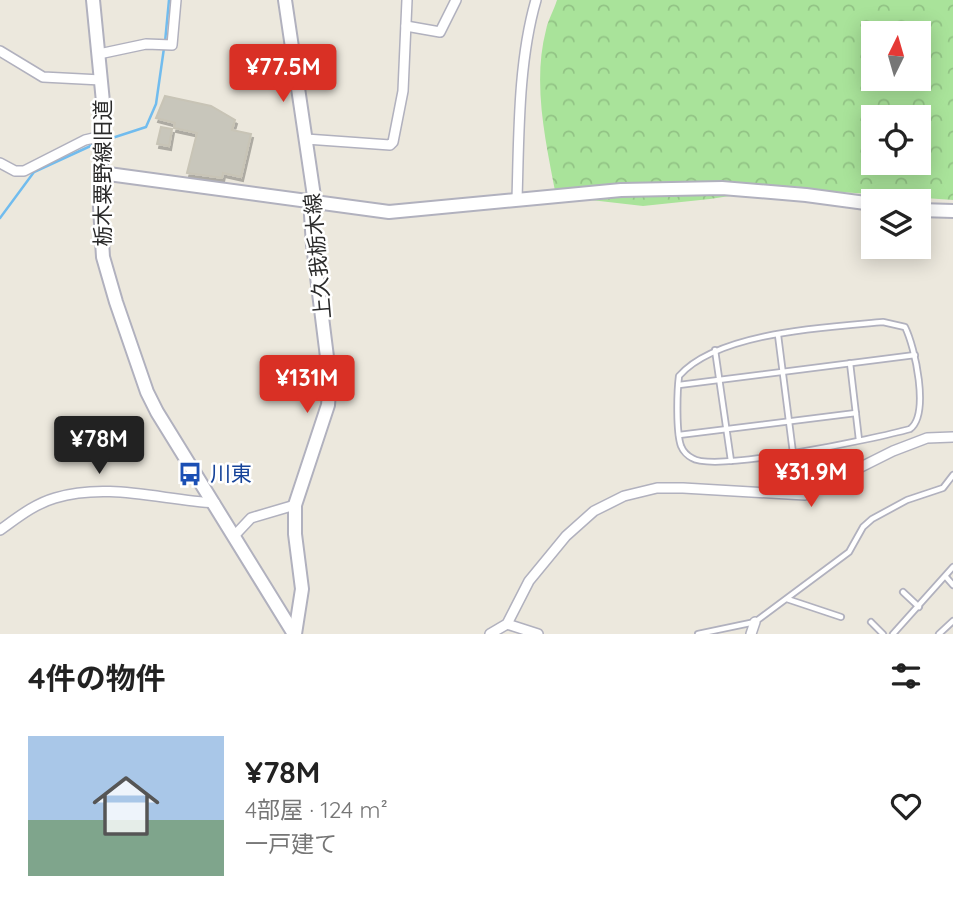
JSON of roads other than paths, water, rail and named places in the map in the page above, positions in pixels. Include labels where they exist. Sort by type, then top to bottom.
[{"type":"street","name":"栃木粟野線旧道","points":[[93,0],[101,80],[102,245],[116,302],[157,412],[295,634]]},
{"type":"street","points":[[99,54],[146,44],[172,45],[176,0]]},
{"type":"street","name":"上久我栃木線","points":[[285,0],[314,203],[311,215],[314,257],[330,381],[328,405],[295,505],[295,534],[302,589],[295,634]]},
{"type":"street","points":[[306,139],[390,145],[393,142],[403,91],[407,0]]},
{"type":"street","points":[[406,26],[440,32],[456,0]]},
{"type":"street","points":[[517,199],[527,44],[536,0]]},
{"type":"street","points":[[0,51],[43,77],[101,80]]},
{"type":"street","points":[[0,163],[15,171],[24,171],[85,140],[103,136]]},
{"type":"street","points":[[101,173],[389,212],[621,190],[722,188],[806,195],[861,203]]},
{"type":"street","points":[[931,211],[953,212]]},
{"type":"street","points":[[490,634],[507,624],[529,581],[566,536],[594,511],[624,496],[657,488],[805,495],[816,492],[893,451],[927,438],[953,437]]},
{"type":"street","points":[[0,530],[26,511],[54,498],[90,491],[130,492],[182,501],[215,503]]},
{"type":"street","points":[[235,535],[251,518],[295,505]]},
{"type":"street","points":[[751,634],[755,622]]},
{"type":"street","points":[[507,624],[538,634]]},
{"type":"lane","points":[[871,323],[899,324],[905,327],[915,355],[920,404],[916,424],[899,432],[793,453],[731,461],[708,462],[692,458],[682,447],[679,435],[679,376],[688,366],[715,350],[778,335],[871,323]]},
{"type":"lane","points":[[778,335],[793,453]]},
{"type":"lane","points":[[715,350],[731,461]]},
{"type":"lane","points":[[679,385],[915,355]]},
{"type":"lane","points":[[850,363],[859,440]]},
{"type":"lane","points":[[679,435],[856,413]]},
{"type":"lane","points":[[698,634],[755,622],[849,552],[858,534],[872,519],[906,500],[943,488],[953,475]]},
{"type":"lane","points":[[893,634],[953,568]]},
{"type":"lane","points":[[946,577],[953,585]]},
{"type":"lane","points":[[903,592],[919,607]]},
{"type":"lane","points":[[787,599],[841,617]]},
{"type":"lane","points":[[939,634],[953,621]]},
{"type":"lane","points":[[872,622],[883,634]]},
{"type":"waterway","points":[[165,42],[169,0]]},
{"type":"waterway","points":[[106,140],[146,127],[156,104],[164,48]]},
{"type":"waterway","points":[[0,218],[34,172],[97,143]]},
{"type":"place","name":"川東","points":[[190,474]]}]
